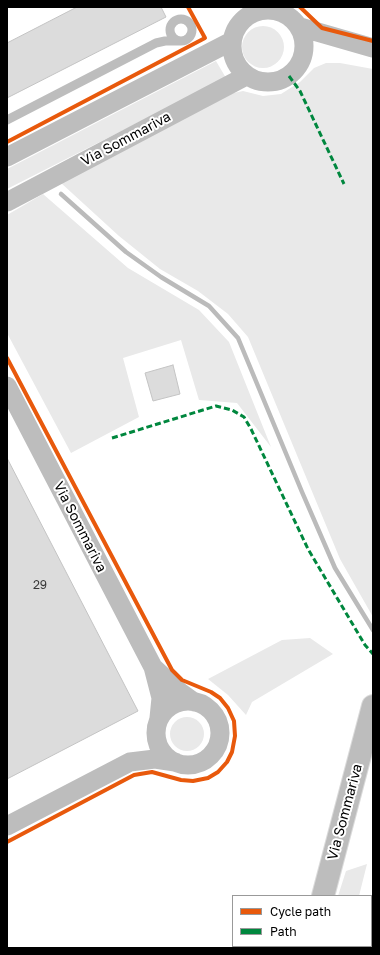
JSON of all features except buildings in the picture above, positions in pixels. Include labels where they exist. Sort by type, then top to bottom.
[{"type":"main road","name":"Via Sommariva","points":[[323,895],[373,706]]},
{"type":"street","points":[[303,58],[305,48],[304,37],[300,27],[293,19],[284,13],[273,10],[251,10],[240,22],[235,31],[232,41],[234,60],[239,69],[246,76],[262,82],[279,81],[289,76],[312,48],[341,40]]},
{"type":"street","points":[[300,27],[373,48]]},
{"type":"street","points":[[7,157],[232,41]]},
{"type":"street","name":"Via Sommariva","points":[[7,202],[246,76]]},
{"type":"street","name":"Via Sommariva","points":[[7,386],[153,667],[161,698],[157,723],[146,746],[130,762],[7,826]]},
{"type":"street","name":"Via Sommariva","points":[[153,667],[180,692],[194,702]]},
{"type":"street","points":[[184,701],[194,702],[204,705],[212,712],[217,720],[220,731],[218,742],[214,751],[206,759],[196,764],[186,765],[175,762],[166,757],[159,748],[156,739],[157,723],[165,710],[174,704],[184,701]]},
{"type":"street","name":"Via Sommariva","points":[[130,762],[155,759],[175,762]]},
{"type":"lane","points":[[7,120],[156,43],[186,40],[191,35],[191,24],[185,19],[178,19],[156,43]]},
{"type":"lane","points":[[170,28],[173,37],[178,41]]},
{"type":"shaded area","points":[[259,26],[267,26],[275,29],[281,35],[284,47],[281,59],[275,65],[267,68],[259,68],[251,65],[245,59],[242,51],[242,43],[245,35],[251,29]]},
{"type":"shaded area","points":[[216,61],[226,78],[7,189],[7,169]]},
{"type":"shaded area","points":[[326,63],[340,63],[373,69],[373,617],[340,559],[248,337],[228,314],[198,291],[160,269],[119,236],[61,183],[229,94],[243,91],[263,96],[281,94],[300,82],[314,68]]},
{"type":"shaded area","points":[[43,194],[128,268],[199,310],[229,342],[271,447],[237,403],[199,400],[181,340],[123,358],[139,417],[71,453],[7,333],[7,215]]},
{"type":"shaded area","points":[[310,638],[333,654],[252,702],[246,715],[228,695],[208,679],[282,640]]},
{"type":"shaded area","points":[[187,717],[199,722],[204,734],[199,746],[187,751],[175,746],[170,734],[175,722]]},
{"type":"shaded area","points":[[367,864],[359,895],[338,895],[346,871]]},
{"type":"shaded area","points":[[372,910],[373,948],[324,948],[372,947]]},
{"type":"waterway","points":[[61,194],[126,252],[161,277],[209,306],[238,338],[335,568],[373,630]]},
{"type":"marked path","points":[[289,76],[300,91],[344,184]]},
{"type":"marked path","points":[[112,438],[216,406],[232,410],[244,417],[308,549],[365,645],[373,654]]},
{"type":"cycle path","points":[[7,142],[205,38],[188,7]]},
{"type":"cycle path","points":[[300,7],[322,28],[373,41]]},
{"type":"cycle path","points":[[7,358],[172,670],[182,680],[211,692],[220,698],[228,708],[234,721],[235,736],[232,752],[227,762],[218,772],[208,778],[193,781],[181,780],[152,772],[134,775],[7,842]]}]
